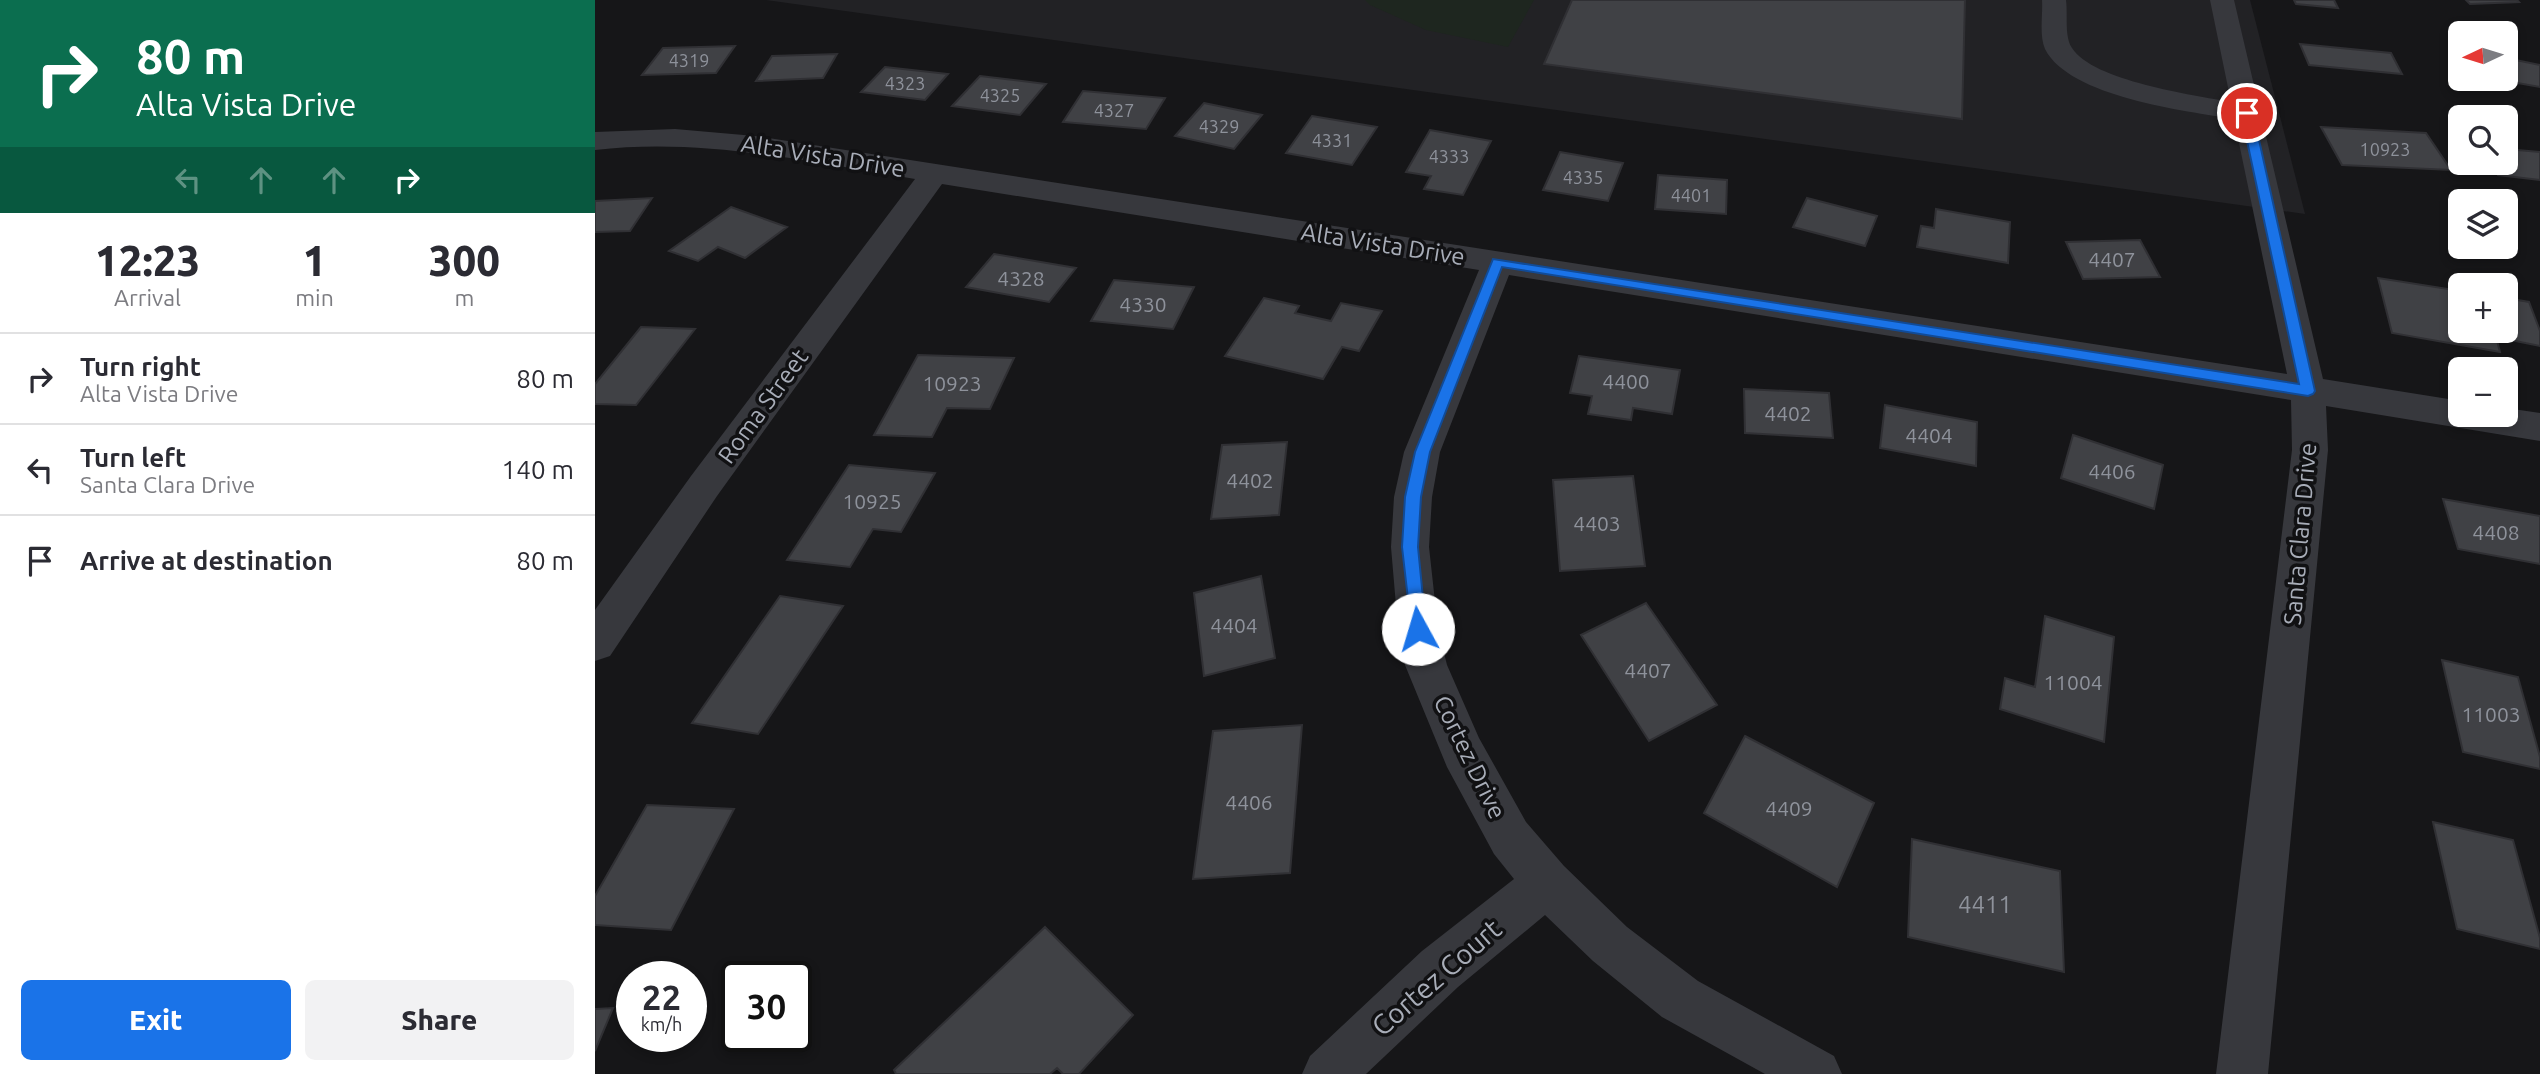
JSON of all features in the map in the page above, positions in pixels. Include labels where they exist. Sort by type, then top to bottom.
[{"type":"street","points":[[2055,0],[2059,49],[2074,65],[2094,77],[2185,102],[2247,113]]},
{"type":"street","name":"Santa Clara Drive","points":[[2222,0],[2308,391],[2310,450],[2242,1074]]},
{"type":"street","name":"Alta Vista Drive","points":[[595,141],[650,136],[695,137],[2448,412]]},
{"type":"street","name":"Roma Street","points":[[595,643],[704,485],[935,173]]},
{"type":"street","name":"Cortez Drive","points":[[1498,262],[1422,452],[1413,497],[1410,547],[1418,629],[1431,677],[1463,752],[1510,838],[1547,883],[1610,944],[1680,999],[1816,1074]]},
{"type":"street","name":"Alta Vista Drive","points":[[2518,423],[2540,426]]},
{"type":"street","name":"Cortez Court","points":[[1328,1074],[1440,969],[1547,883]]},
{"type":"shaded area","points":[[766,0],[2250,0],[2305,214]]},
{"type":"shaded area","points":[[1365,0],[1534,0],[1508,47],[1426,30],[1370,5]]},
{"type":"building","points":[[1572,0],[1965,0],[1962,119],[1544,64]]},
{"type":"building","points":[[2294,0],[2334,0],[2338,8],[2296,4]]},
{"type":"building","points":[[2466,0],[2517,0],[2519,2],[2470,4]]},
{"type":"building","points":[[2300,44],[2391,53],[2402,74],[2309,65]]},
{"type":"building","points":[[735,46],[716,73],[642,75],[663,48]]},
{"type":"building","points":[[837,54],[823,78],[756,81],[772,56]]},
{"type":"building","points":[[2518,60],[2540,65],[2540,87],[2518,83]]},
{"type":"building","points":[[885,67],[948,74],[925,100],[861,92]]},
{"type":"building","points":[[980,76],[1046,84],[1020,115],[952,106]]},
{"type":"building","points":[[1083,91],[1165,98],[1146,129],[1063,122]]},
{"type":"building","points":[[1204,103],[1262,115],[1234,149],[1175,136]]},
{"type":"building","points":[[1312,116],[1377,127],[1352,165],[1286,153]]},
{"type":"building","points":[[2321,127],[2426,133],[2448,166],[2448,170],[2342,165]]},
{"type":"building","points":[[1430,130],[1491,141],[1463,195],[1424,189],[1431,176],[1406,172]]},
{"type":"building","points":[[2518,150],[2540,152],[2540,180],[2498,175],[2518,175]]},
{"type":"building","points":[[1560,152],[1623,163],[1608,201],[1543,190]]},
{"type":"building","points":[[1658,175],[1727,180],[1726,214],[1655,209]]},
{"type":"building","points":[[652,198],[630,231],[595,232],[595,201]]},
{"type":"building","points":[[1807,198],[1877,216],[1865,246],[1793,227]]},
{"type":"building","points":[[731,207],[787,227],[745,258],[718,247],[698,261],[669,251]]},
{"type":"building","points":[[1936,209],[2010,222],[2008,263],[1917,247],[1921,226],[1934,228]]},
{"type":"building","points":[[2140,240],[2160,277],[2083,279],[2066,242]]},
{"type":"building","points":[[994,254],[1076,268],[1049,302],[966,287]]},
{"type":"building","points":[[2378,278],[2448,289],[2448,343],[2392,333]]},
{"type":"building","points":[[1114,280],[1194,287],[1173,329],[1091,321]]},
{"type":"building","points":[[1264,298],[1299,306],[1295,313],[1331,321],[1341,303],[1382,311],[1359,351],[1342,347],[1323,379],[1225,356]]},
{"type":"building","points":[[2518,300],[2529,302],[2540,331],[2540,346],[2518,342]]},
{"type":"building","points":[[641,327],[695,329],[636,405],[595,404],[595,384]]},
{"type":"building","points":[[2449,343],[2498,343],[2500,352]]},
{"type":"building","points":[[918,355],[1014,358],[990,409],[947,408],[932,437],[874,435]]},
{"type":"building","points":[[1579,356],[1680,370],[1672,414],[1633,408],[1631,420],[1588,414],[1592,396],[1570,393]]},
{"type":"building","points":[[1744,389],[1829,393],[1833,438],[1745,433]]},
{"type":"building","points":[[1885,405],[1977,422],[1976,466],[1880,448]]},
{"type":"building","points":[[2073,435],[2163,465],[2154,509],[2061,478]]},
{"type":"building","points":[[1287,442],[1279,515],[1211,519],[1222,445]]},
{"type":"building","points":[[849,465],[935,473],[901,532],[873,529],[850,567],[787,560]]},
{"type":"building","points":[[1633,476],[1645,566],[1560,571],[1553,480]]},
{"type":"building","points":[[2443,499],[2540,516],[2540,564],[2458,549]]},
{"type":"building","points":[[1261,576],[1275,658],[1204,676],[1194,593]]},
{"type":"building","points":[[780,596],[843,606],[758,734],[692,723]]},
{"type":"building","points":[[1646,603],[1717,705],[1649,741],[1581,635]]},
{"type":"building","points":[[2045,616],[2114,637],[2104,742],[2000,709],[2005,678],[2035,687]]},
{"type":"building","points":[[2442,660],[2518,677],[2540,757],[2540,769],[2463,752]]},
{"type":"building","points":[[1302,725],[1290,873],[1193,879],[1213,731]]},
{"type":"building","points":[[1745,736],[1874,803],[1837,887],[1704,813]]},
{"type":"building","points":[[647,805],[734,809],[671,930],[595,925],[595,896]]},
{"type":"building","points":[[2433,822],[2513,840],[2540,938],[2540,949],[2457,929]]},
{"type":"building","points":[[1912,839],[2060,871],[2064,972],[1908,937]]},
{"type":"building","points":[[1045,927],[1133,1015],[1079,1074],[1063,1074],[1057,1068],[1050,1074],[896,1074],[894,1070]]},
{"type":"building","points":[[613,1008],[595,1051],[595,1009]]},
{"type":"route","points":[[1418,629],[1410,547],[1413,497],[1422,452],[1498,262],[2308,391],[2247,113]]}]
